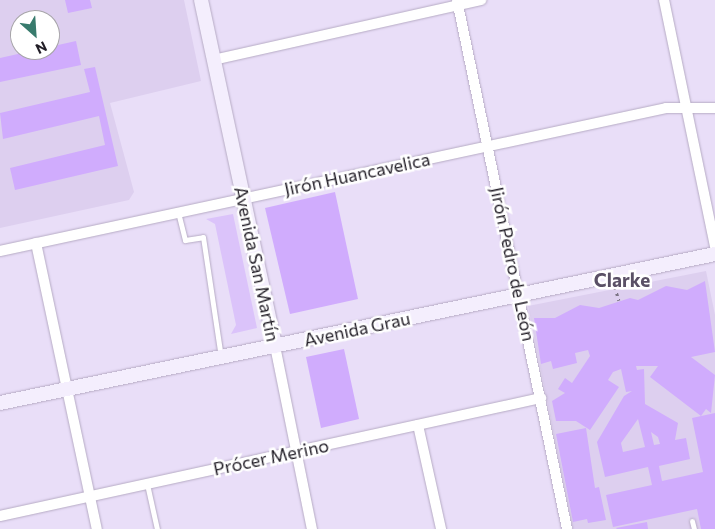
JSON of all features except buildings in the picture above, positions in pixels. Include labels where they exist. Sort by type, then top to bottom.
[{"type":"main road","name":"Avenida San Martín","points":[[201,0],[275,346]]},
{"type":"main road","name":"Avenida Grau","points":[[0,403],[715,254]]},
{"type":"street","points":[[214,60],[457,3],[481,0]]},
{"type":"street","points":[[664,0],[715,247]]},
{"type":"street","name":"Jirón Pedro de León","points":[[457,3],[521,295],[568,529]]},
{"type":"street","name":"Jirón Huancavelica","points":[[0,251],[242,197],[666,108],[715,108]]},
{"type":"street","points":[[36,243],[97,529]]},
{"type":"street","name":"Avenida San Martín","points":[[275,346],[312,529]]},
{"type":"street","name":"Prócer Merino","points":[[0,516],[541,398]]},
{"type":"street","points":[[418,425],[441,529]]},
{"type":"lane","points":[[178,212],[185,240],[202,237],[221,357]]},
{"type":"lane","points":[[147,484],[157,529]]},
{"type":"lane","points":[[692,521],[694,529]]},
{"type":"path","points":[[616,291],[619,300]]},
{"type":"shaded area","points":[[0,0],[184,0],[201,81],[110,103],[134,192],[129,200],[0,228]]},
{"type":"shaded area","points":[[233,214],[257,328],[231,334],[236,325],[215,224],[206,219]]},
{"type":"shaded area","points":[[706,271],[715,315],[715,529],[573,529],[528,306]]},
{"type":"district","name":"Clarke","points":[[622,280]]}]
